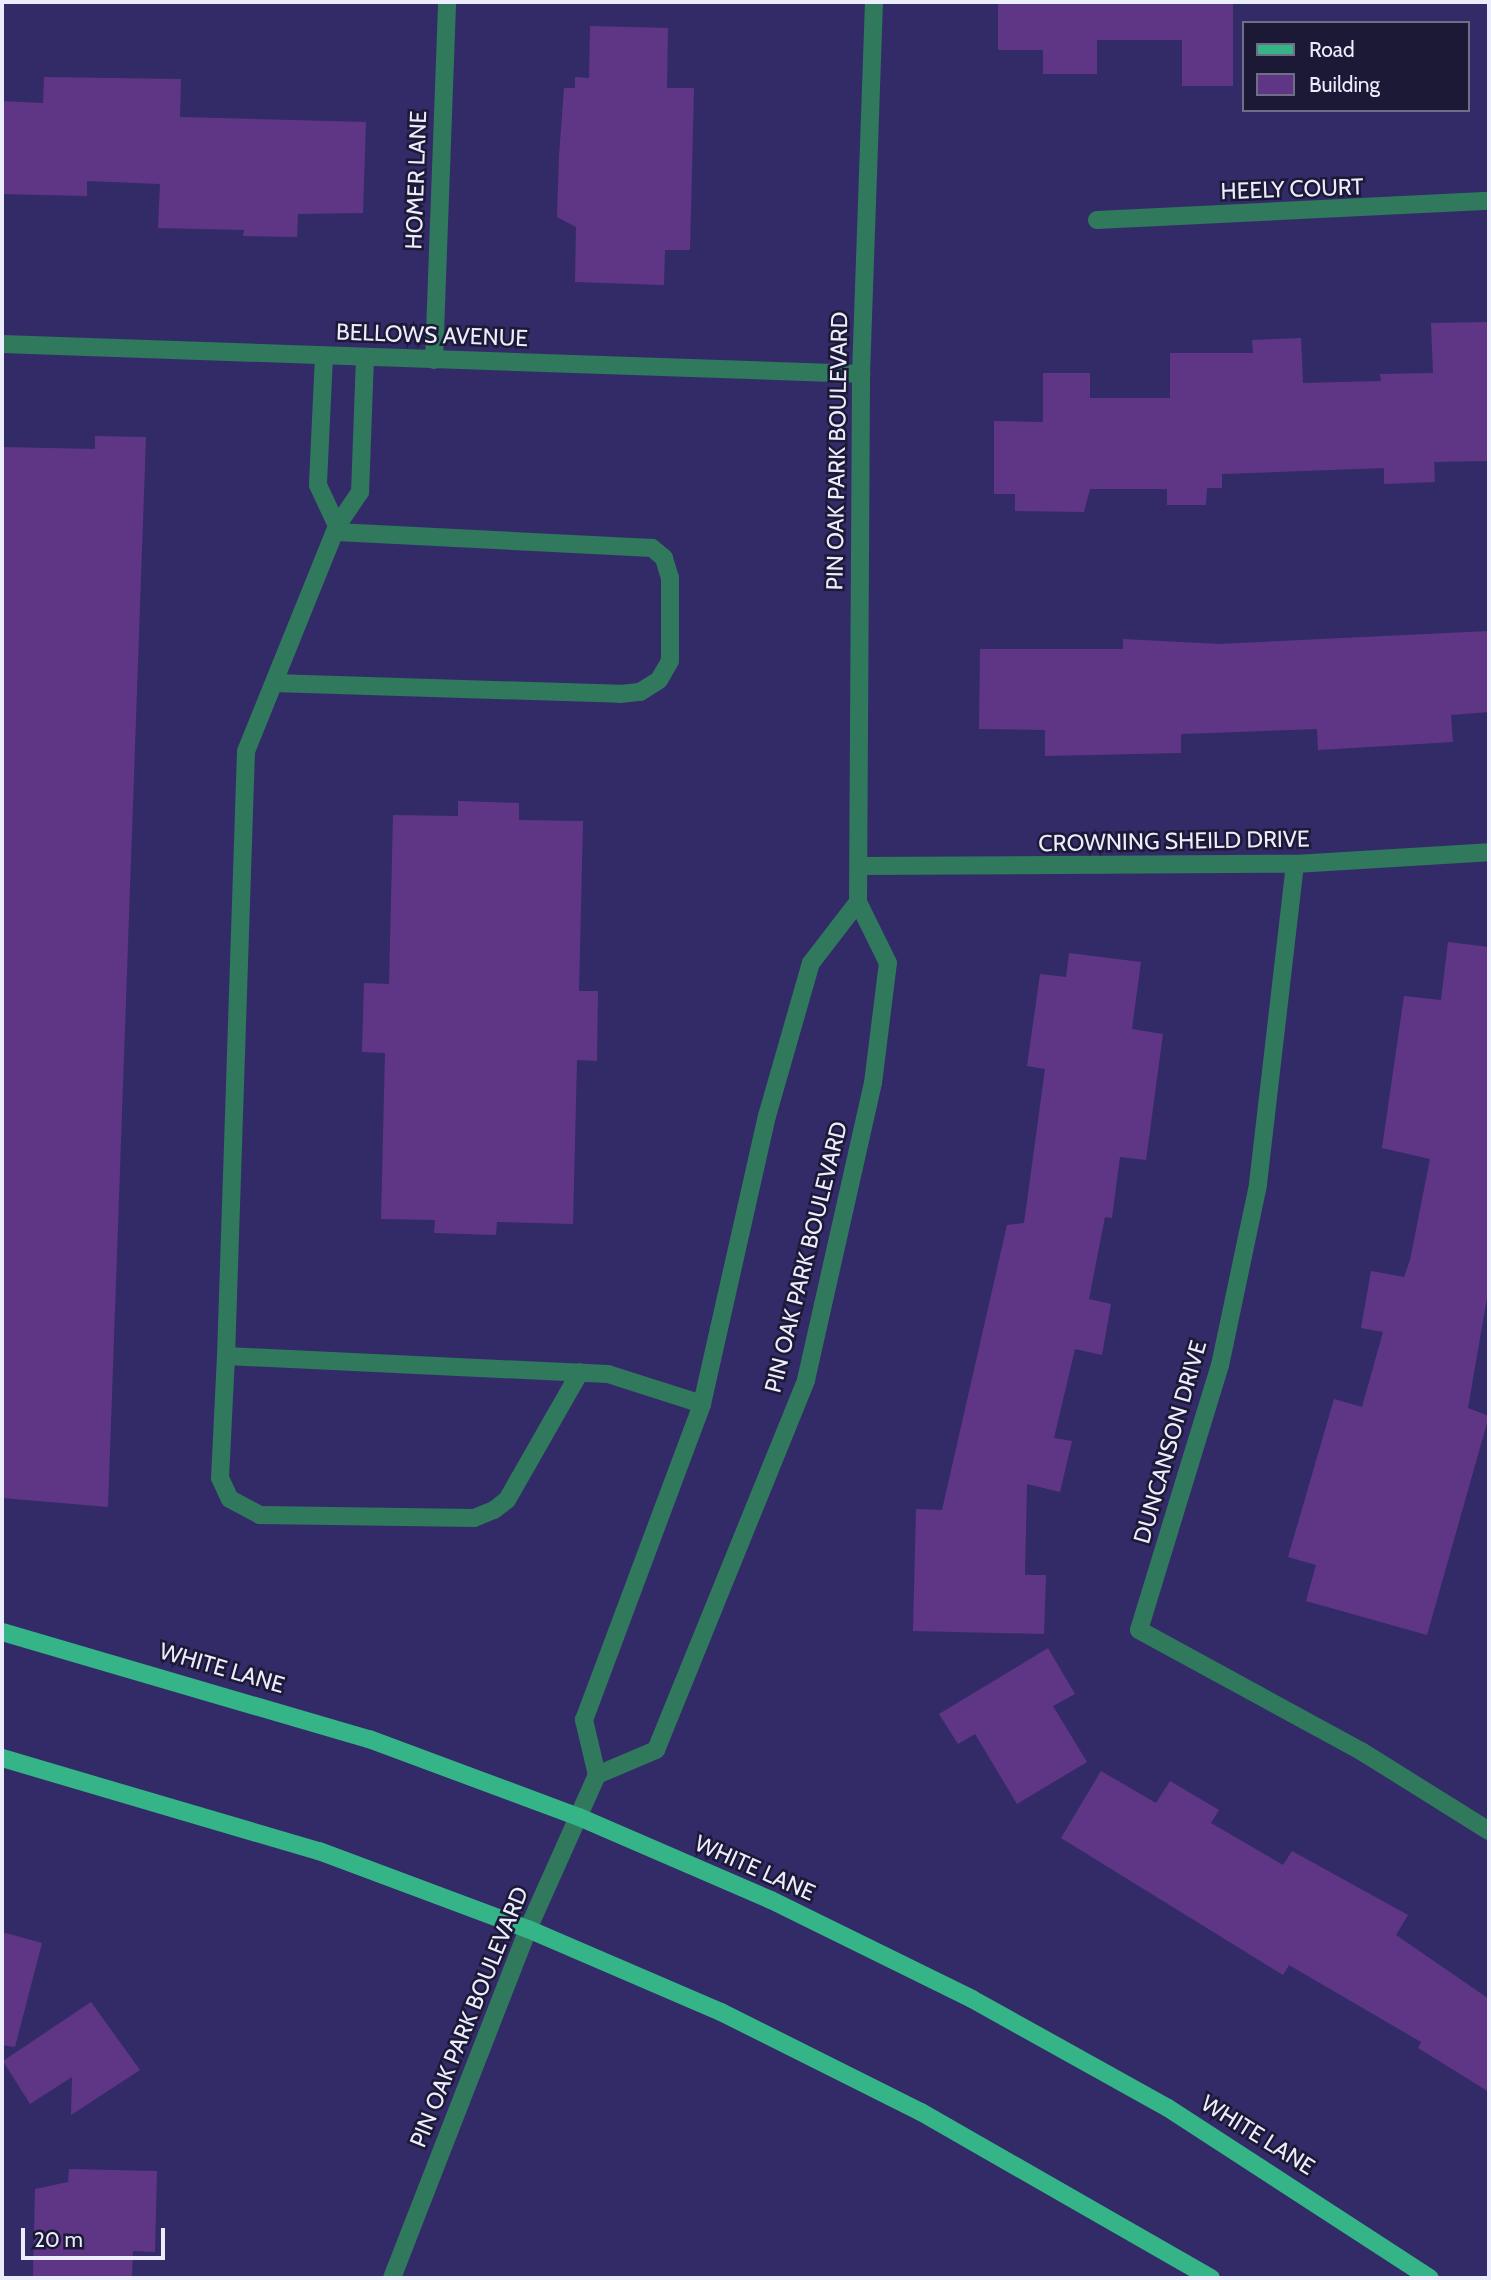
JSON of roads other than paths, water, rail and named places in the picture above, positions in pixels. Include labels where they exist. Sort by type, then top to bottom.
[{"type":"main road","name":"WHITE LANE","points":[[2,1632],[227,1693],[579,1817],[771,1900],[972,1999],[1168,2108],[1430,2278]]},
{"type":"main road","points":[[2,1758],[318,1852],[528,1929],[721,2012],[922,2112],[1211,2278]]},
{"type":"street","name":"HOMER LANE","points":[[434,360],[447,2]]},
{"type":"street","name":"PIN OAK PARK BOULEVARD","points":[[392,2278],[528,1929],[597,1775],[656,1750],[806,1380],[873,1083],[888,963],[859,902],[861,374],[874,2]]},
{"type":"street","name":"HEELY COURT","points":[[1097,220],[1489,201]]},
{"type":"street","name":"BELLOWS AVENUE","points":[[2,344],[861,374]]},
{"type":"street","points":[[324,356],[318,485],[337,529]]},
{"type":"street","points":[[365,357],[360,492],[337,529],[246,751],[220,1478],[236,1505],[260,1515],[474,1518],[494,1510],[507,1500],[580,1371]]},
{"type":"street","points":[[274,683],[621,694],[640,692],[659,680],[670,661],[670,578],[664,558],[652,548],[337,529]]},
{"type":"street","name":"CROWNING SHEILD DRIVE","points":[[859,866],[1295,864],[1489,852]]},
{"type":"street","name":"DUNCANSON DRIVE","points":[[1295,864],[1278,1048],[1255,1198],[1220,1365],[1139,1630],[1361,1751],[1489,1831]]},
{"type":"street","points":[[597,1775],[584,1720],[702,1404],[767,1116],[811,963],[859,902]]},
{"type":"street","points":[[226,1356],[580,1371],[702,1404]]}]
